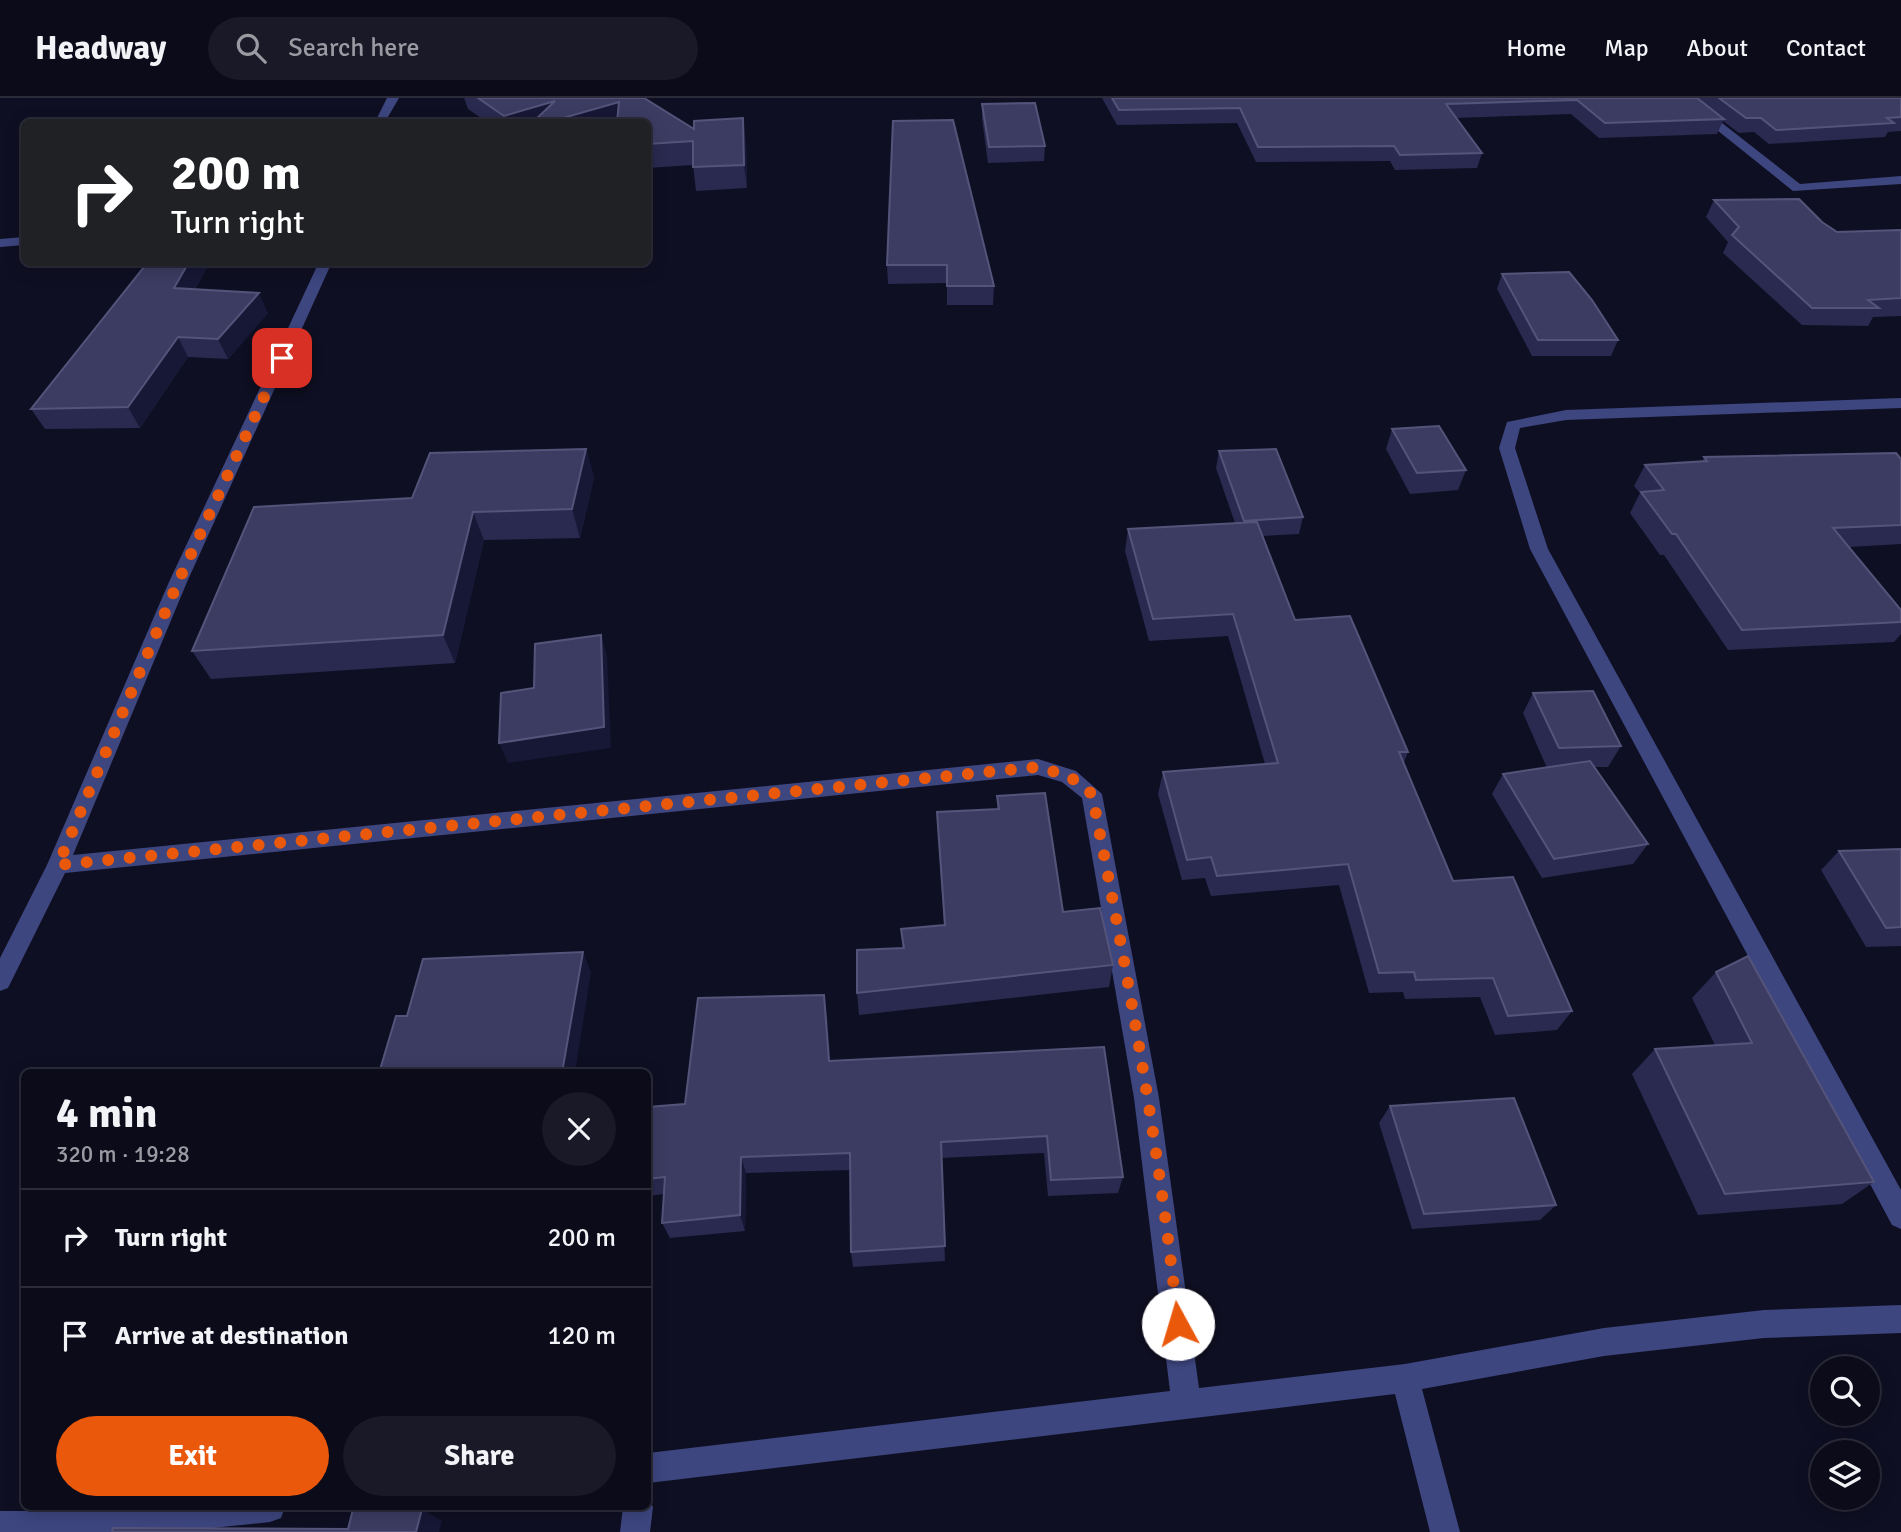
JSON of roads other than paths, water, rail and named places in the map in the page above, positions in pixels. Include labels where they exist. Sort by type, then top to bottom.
[{"type":"street","points":[[382,119],[393,98]]},
{"type":"street","points":[[1683,98],[1797,188],[1901,180]]},
{"type":"street","points":[[0,243],[21,241]]},
{"type":"street","points":[[0,981],[58,865],[178,582],[324,266]]},
{"type":"street","points":[[1901,403],[1566,415],[1513,425],[1507,448],[1539,549],[1901,1216]]},
{"type":"street","points":[[58,865],[1038,767],[1069,776],[1092,794],[1124,953],[1170,1242],[1186,1405]]},
{"type":"street","points":[[651,1468],[1405,1378],[1604,1342],[1765,1324],[1901,1319]]},
{"type":"street","points":[[1405,1378],[1445,1532]]},
{"type":"street","points":[[0,1526],[80,1526],[240,1510]]},
{"type":"street","points":[[635,1532],[638,1510]]}]
